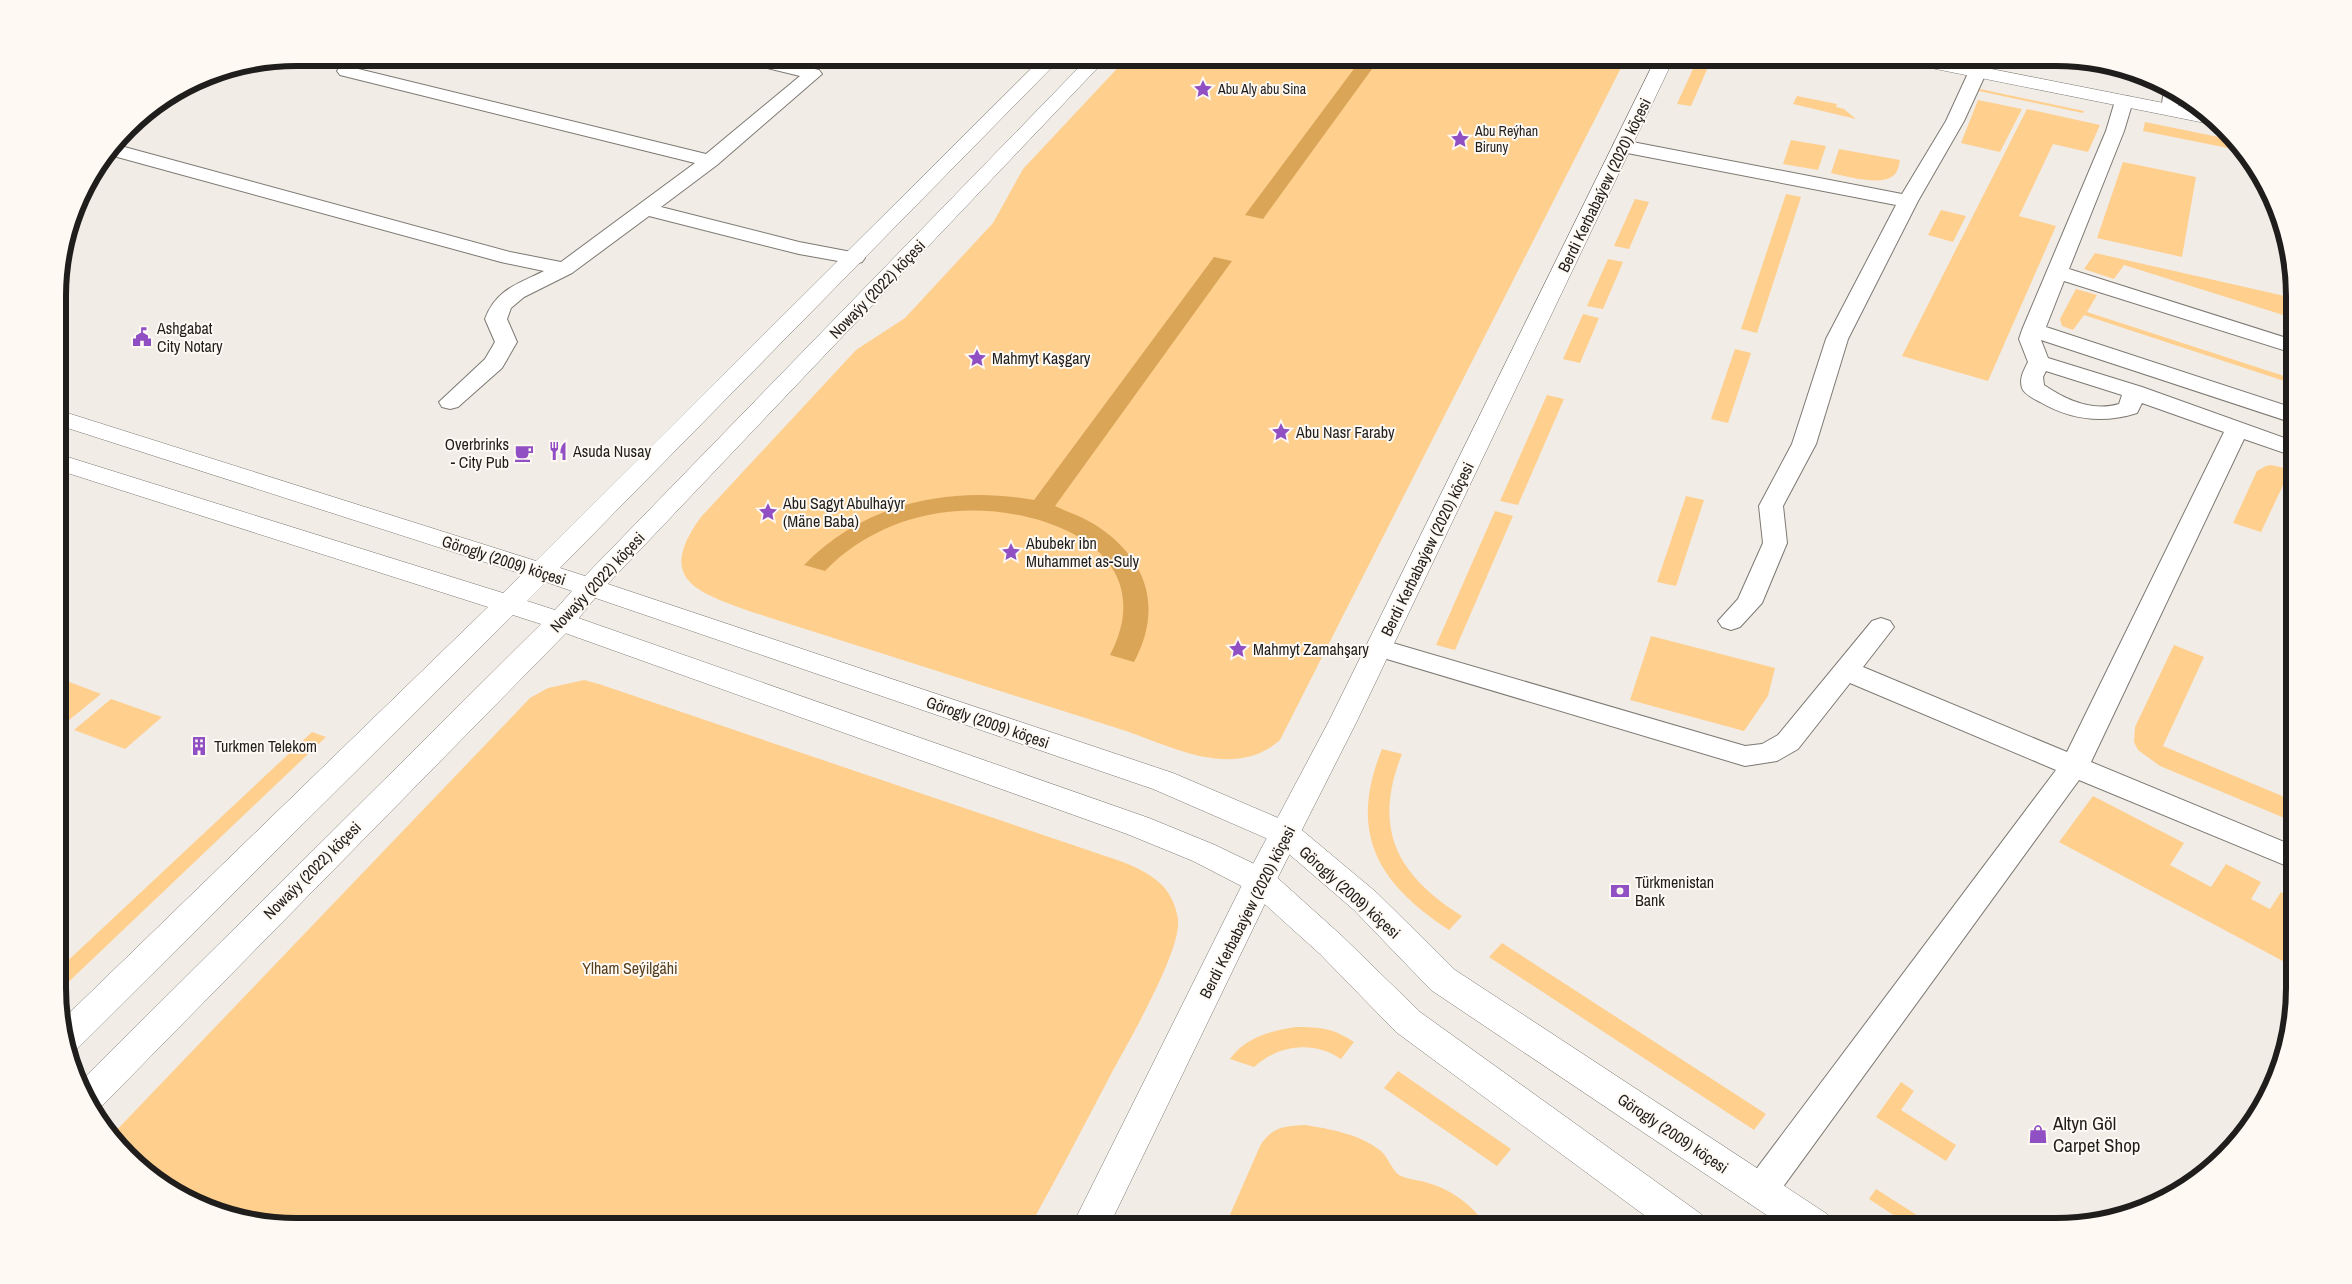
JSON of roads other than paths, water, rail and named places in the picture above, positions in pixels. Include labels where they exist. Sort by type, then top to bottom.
[{"type":"main road","points":[[71,1032],[384,728],[855,258],[1044,66]]},
{"type":"main road","name":"Nowaýy (2022) köçesi","points":[[92,1093],[561,621],[590,587],[1090,66]]},
{"type":"main road","name":"Berdi Kerbabaýew (2020) köçesi","points":[[1094,1218],[1260,881],[1286,834],[1379,648],[1661,66]]},
{"type":"main road","points":[[1952,66],[2198,116]]},
{"type":"main road","name":"Görogly (2009) köçesi","points":[[66,420],[590,587],[1163,781],[1286,834],[1365,901],[1443,980],[1802,1218]]},
{"type":"main road","points":[[66,465],[561,621],[1138,826],[1204,853],[1260,881],[1331,945],[1408,1022],[1677,1218]]},
{"type":"lane","points":[[354,66],[346,71],[710,161]]},
{"type":"lane","points":[[450,402],[494,363],[506,342],[496,319],[501,304],[517,293],[565,269],[646,210],[710,161],[813,74],[781,66]]},
{"type":"lane","points":[[1731,621],[1749,604],[1775,543],[1771,506],[1804,444],[1836,339],[1908,201],[1954,121],[1978,71]]},
{"type":"lane","points":[[2170,110],[2172,98]]},
{"type":"lane","points":[[2124,100],[2115,131],[2030,339],[2039,362],[2032,378],[2032,388],[2051,402],[2093,414],[2116,414],[2129,408],[2134,392]]},
{"type":"lane","points":[[1622,146],[1866,191],[1908,201]]},
{"type":"lane","points":[[118,151],[508,258],[565,269]]},
{"type":"lane","points":[[646,210],[799,248],[855,258]]},
{"type":"lane","points":[[2058,272],[2286,345]]},
{"type":"lane","points":[[2034,330],[2286,414]]},
{"type":"lane","points":[[2039,362],[2134,392],[2286,446]]},
{"type":"lane","points":[[1760,1190],[2075,765],[2237,429]]},
{"type":"lane","points":[[1379,648],[1745,756],[1767,754],[1788,742],[1881,627]]},
{"type":"lane","points":[[1846,671],[2286,855]]},
{"type":"place","name":"Abu Aly abu Sina","points":[[1203,89]]},
{"type":"place","name":"Abu Reýhan Biruny","points":[[1460,139]]},
{"type":"place","name":"Ashgabat City Notary","points":[[142,337]]},
{"type":"place","name":"Mahmyt Kaşgary","points":[[977,358]]},
{"type":"place","name":"Abu Nasr Faraby","points":[[1281,432]]},
{"type":"place","name":"Asuda Nusay","points":[[558,451]]},
{"type":"place","name":"Overbrinks - City Pub","points":[[524,453]]},
{"type":"place","name":"Abu Sagyt Abulhaýyr (Mäne Baba)","points":[[768,512]]},
{"type":"place","name":"Abubekr ibn Muhammet as-Suly","points":[[1011,552]]},
{"type":"place","name":"Mahmyt Zamahşary","points":[[1238,649]]},
{"type":"place","name":"Turkmen Telekom","points":[[199,746]]},
{"type":"place","name":"Türkmenistan Bank","points":[[1620,891]]},
{"type":"place","name":"Altyn Göl Carpet Shop","points":[[2038,1134]]},
{"type":"park label","name":"Ylham Seýilgähi","points":[[630,968]]}]
